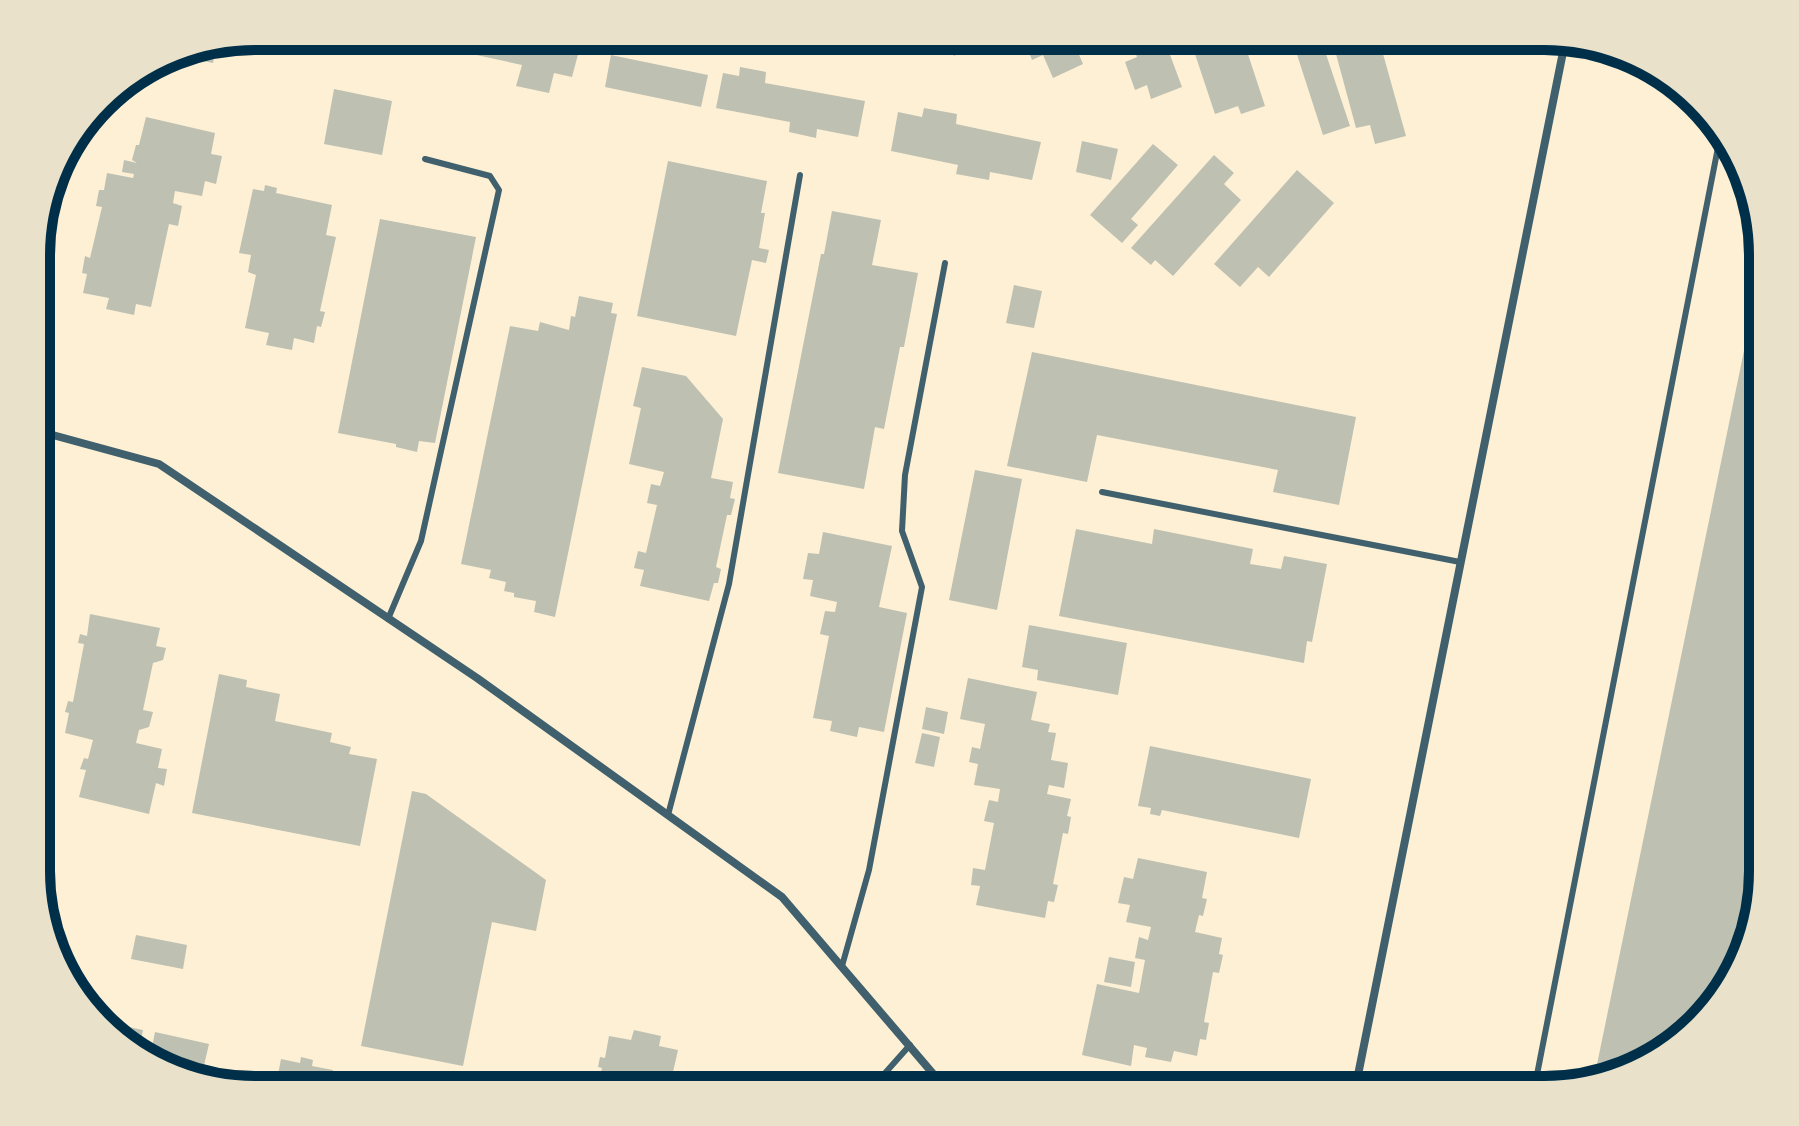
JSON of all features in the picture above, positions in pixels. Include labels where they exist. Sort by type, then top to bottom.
[{"type":"street","points":[[1358,1076],[1563,51]]},
{"type":"street","points":[[50,434],[159,464],[477,678],[782,897],[935,1076]]},
{"type":"lane","points":[[1537,1076],[1718,147]]},
{"type":"lane","points":[[388,619],[421,541],[499,190],[490,176],[425,159]]},
{"type":"lane","points":[[668,815],[729,584],[800,175]]},
{"type":"lane","points":[[842,966],[869,870],[922,587],[902,531],[905,475],[945,263]]},
{"type":"lane","points":[[1102,492],[1460,562]]},
{"type":"lane","points":[[882,1076],[910,1045]]},
{"type":"building","points":[[473,50],[579,50],[572,77],[554,73],[549,93],[516,86],[522,65],[472,54]]},
{"type":"building","points":[[951,50],[965,50],[954,56]]},
{"type":"building","points":[[1020,50],[1077,50],[1083,64],[1053,78],[1043,55],[1032,60],[1029,52],[1022,55]]},
{"type":"building","points":[[1134,50],[1168,50],[1182,87],[1151,99],[1147,85],[1135,90],[1125,62],[1137,57]]},
{"type":"building","points":[[1194,50],[1247,50],[1265,106],[1241,114],[1238,106],[1215,114]]},
{"type":"building","points":[[1296,50],[1325,50],[1350,126],[1323,135]]},
{"type":"building","points":[[1349,50],[1382,50],[1406,136],[1375,144],[1370,125],[1356,128],[1336,54]]},
{"type":"building","points":[[215,54],[213,63],[195,59]]},
{"type":"building","points":[[611,55],[708,75],[701,107],[605,87]]},
{"type":"building","points":[[740,67],[766,72],[765,83],[865,101],[858,137],[817,129],[816,138],[789,132],[790,122],[716,108],[723,73],[739,76]]},
{"type":"building","points":[[334,89],[392,101],[382,155],[324,144]]},
{"type":"building","points":[[924,108],[957,114],[956,124],[1041,142],[1032,180],[990,172],[989,180],[956,174],[958,165],[891,151],[898,112],[922,117]]},
{"type":"building","points":[[146,117],[215,133],[211,154],[222,156],[216,184],[205,181],[202,196],[175,191],[173,203],[182,206],[178,226],[169,224],[151,307],[136,304],[134,315],[106,309],[109,298],[83,293],[87,274],[82,273],[85,256],[90,258],[102,207],[96,206],[99,190],[104,190],[107,173],[133,178],[134,174],[122,172],[124,160],[137,163],[132,160]]},
{"type":"building","points":[[1082,141],[1118,149],[1111,180],[1076,172]]},
{"type":"building","points":[[1153,144],[1178,165],[1131,219],[1138,225],[1122,243],[1090,215]]},
{"type":"building","points":[[1214,155],[1234,173],[1224,184],[1241,200],[1173,276],[1155,260],[1151,265],[1131,248]]},
{"type":"building","points":[[668,161],[767,181],[759,248],[769,250],[766,263],[752,260],[736,336],[637,316]]},
{"type":"building","points":[[1297,170],[1334,203],[1269,277],[1258,267],[1240,287],[1214,264]]},
{"type":"building","points":[[265,185],[277,188],[276,193],[332,205],[326,235],[336,237],[320,311],[325,312],[321,327],[317,326],[314,343],[294,338],[292,350],[266,345],[269,333],[245,328],[256,275],[248,272],[251,255],[239,253],[253,189],[264,191]]},
{"type":"building","points":[[832,211],[881,220],[872,265],[918,273],[884,429],[875,427],[864,489],[778,473]]},
{"type":"building","points":[[380,219],[476,237],[435,443],[419,441],[417,452],[396,447],[396,444],[338,433]]},
{"type":"building","points":[[1014,285],[1042,291],[1034,328],[1006,323]]},
{"type":"building","points":[[579,296],[613,303],[611,313],[617,314],[555,617],[534,612],[536,601],[514,597],[514,593],[504,591],[506,582],[489,578],[491,570],[461,564],[510,326],[538,331],[540,322],[569,330]]},
{"type":"building","points":[[1749,326],[1749,884],[1745,911],[1728,962],[1698,1006],[1669,1034],[1646,1049],[1596,1069]]},
{"type":"building","points":[[1032,352],[1356,417],[1339,505],[1273,492],[1278,470],[1097,435],[1087,482],[1007,466]]},
{"type":"building","points":[[642,367],[686,376],[723,419],[711,478],[733,482],[730,498],[735,499],[731,515],[727,515],[716,567],[721,569],[718,583],[714,583],[709,601],[640,586],[644,570],[634,568],[638,551],[646,553],[657,505],[647,503],[651,484],[660,486],[664,472],[629,464],[641,408],[633,406]]},
{"type":"building","points":[[975,470],[1022,479],[997,610],[949,600]]},
{"type":"building","points":[[1076,529],[1152,544],[1154,529],[1253,549],[1250,564],[1281,569],[1284,556],[1327,564],[1312,642],[1307,641],[1304,663],[1059,616]]},
{"type":"building","points":[[823,532],[892,546],[879,607],[907,613],[884,732],[859,727],[857,737],[830,731],[832,721],[813,718],[829,636],[820,634],[825,611],[835,612],[837,602],[810,596],[813,580],[803,579],[808,553],[819,554]]},
{"type":"building","points":[[90,614],[160,628],[156,646],[166,648],[163,660],[153,663],[143,710],[153,712],[149,727],[139,730],[136,743],[162,749],[158,768],[167,769],[164,786],[156,783],[149,814],[79,797],[86,770],[80,769],[84,758],[88,759],[93,740],[65,733],[69,713],[65,712],[68,701],[73,702],[84,644],[78,643],[80,634],[87,636]]},
{"type":"building","points":[[1029,625],[1127,643],[1118,695],[1037,680],[1038,670],[1022,667]]},
{"type":"building","points":[[219,674],[247,680],[246,687],[280,694],[275,721],[332,733],[330,742],[351,747],[349,754],[377,759],[360,846],[192,813]]},
{"type":"building","points":[[968,678],[1037,692],[1031,720],[1050,724],[1048,732],[1056,733],[1051,760],[1068,763],[1064,788],[1049,785],[1047,794],[1071,799],[1067,816],[1071,817],[1068,834],[1063,833],[1053,884],[1058,885],[1054,902],[1048,901],[1045,918],[976,905],[980,886],[971,885],[973,868],[985,870],[994,823],[984,821],[989,800],[998,802],[1000,789],[974,785],[978,764],[969,762],[972,747],[980,749],[985,724],[960,719]]},
{"type":"building","points":[[926,707],[948,712],[944,734],[922,729]]},
{"type":"building","points":[[922,733],[940,737],[934,767],[915,763]]},
{"type":"building","points":[[1150,746],[1311,779],[1299,838],[1162,810],[1160,816],[1150,814],[1151,808],[1138,806]]},
{"type":"building","points":[[412,791],[426,794],[546,880],[536,931],[492,922],[463,1066],[361,1046]]},
{"type":"building","points":[[1138,858],[1207,872],[1202,898],[1207,899],[1195,932],[1222,938],[1219,954],[1223,955],[1219,973],[1213,972],[1204,1022],[1209,1023],[1206,1040],[1200,1039],[1197,1056],[1174,1051],[1171,1062],[1145,1057],[1147,1048],[1134,1045],[1131,1066],[1082,1055],[1097,984],[1139,993],[1145,960],[1135,958],[1139,937],[1148,940],[1151,927],[1126,922],[1130,905],[1118,903],[1124,877],[1133,879]]},
{"type":"building","points":[[136,935],[187,945],[183,969],[131,959]]},
{"type":"building","points":[[1109,957],[1135,962],[1131,987],[1104,982]]},
{"type":"building","points":[[120,1025],[143,1030],[141,1041]]},
{"type":"building","points":[[634,1030],[661,1036],[659,1046],[678,1050],[672,1076],[600,1076],[600,1057],[605,1058],[609,1036],[631,1040]]},
{"type":"building","points":[[155,1032],[209,1044],[203,1069],[152,1048]]},
{"type":"building","points":[[301,1057],[313,1060],[312,1066],[333,1070],[332,1076],[278,1076],[281,1059],[300,1063]]}]
